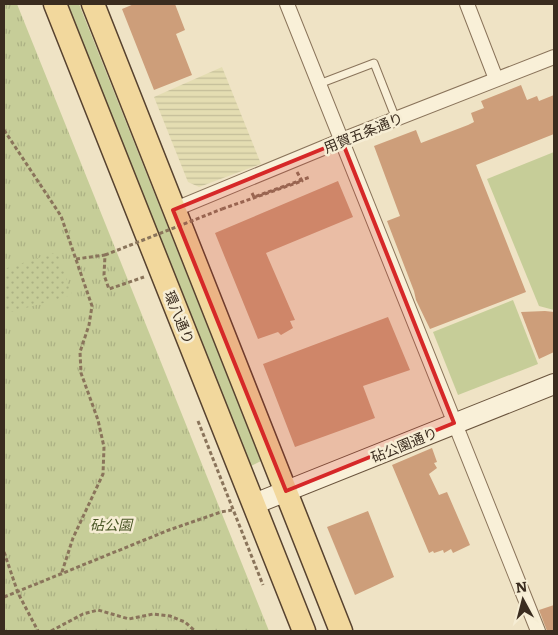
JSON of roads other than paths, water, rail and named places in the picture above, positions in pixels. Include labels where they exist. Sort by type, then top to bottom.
[{"type":"main road","name":"環八通り","points":[[55,4],[304,631]]},
{"type":"main road","points":[[93,4],[341,631]]},
{"type":"street","points":[[287,4],[348,152],[538,631]]},
{"type":"street","points":[[467,4],[496,79]]},
{"type":"street","name":"用賀五条通り","points":[[173,210],[554,57]]},
{"type":"street","name":"砧公園通り","points":[[254,504],[554,384]]},
{"type":"lane","points":[[319,84],[374,63],[396,119]]},
{"type":"park label","name":"砧公園","points":[[111,524]]}]
